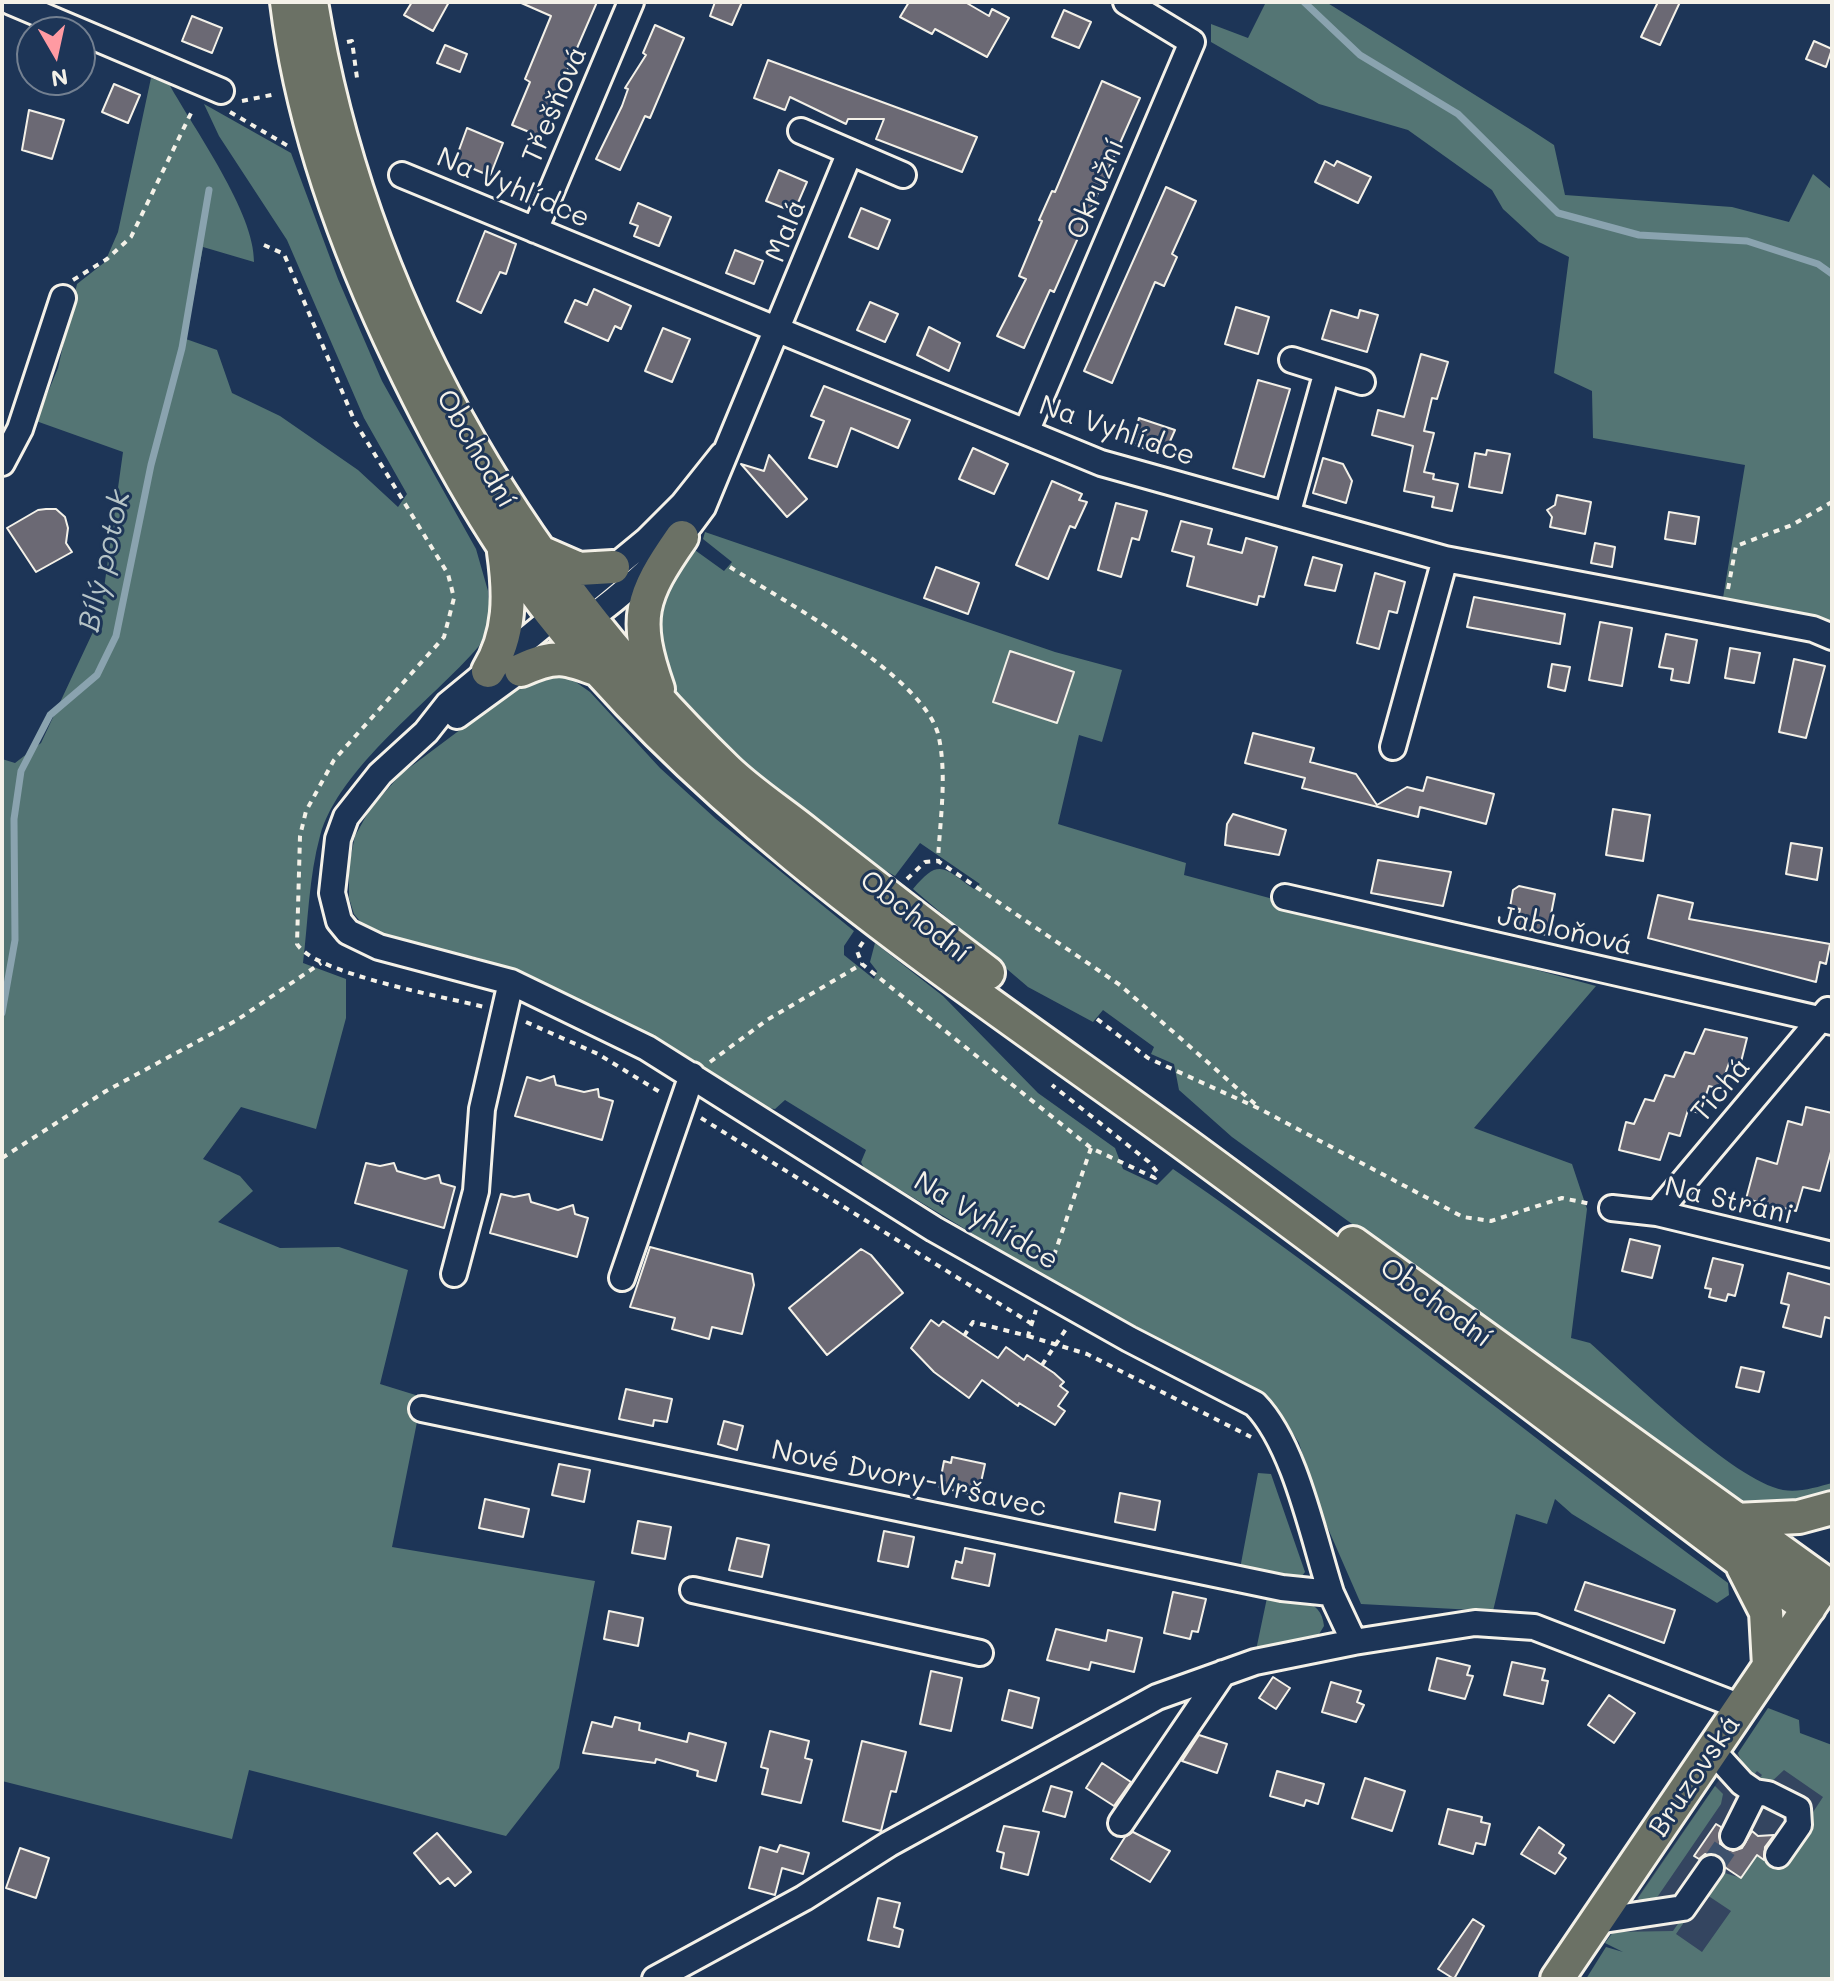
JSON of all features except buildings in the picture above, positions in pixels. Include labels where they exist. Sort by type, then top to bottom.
[{"type":"main road","name":"Obchodní","points":[[287,2],[294,63],[320,155],[361,274],[426,414],[504,549],[663,703],[729,772],[910,914],[1206,1137],[1735,1520],[1822,1588]]},
{"type":"main road","name":"Obchodní","points":[[311,2],[321,59],[340,133],[383,264],[448,406],[536,551],[601,671],[645,721],[713,787],[892,930],[1194,1151],[1739,1560],[1822,1588]]},
{"type":"main road","points":[[663,703],[642,634],[643,612],[655,576],[682,537]]},
{"type":"main road","points":[[488,671],[505,637],[508,611],[504,549]]},
{"type":"main road","points":[[536,551],[579,569],[613,567]]},
{"type":"main road","points":[[521,670],[544,659],[565,657],[601,671]]},
{"type":"main road","points":[[1735,1520],[1799,1517],[1832,1508]]},
{"type":"main road","name":"Obchodní","points":[[1739,1560],[1766,1612],[1769,1666]]},
{"type":"main road","name":"Bruzovská","points":[[1557,1979],[1822,1588]]},
{"type":"street","points":[[11,2],[228,100]]},
{"type":"street","name":"Třešňová","points":[[535,230],[631,2]]},
{"type":"street","name":"Okružní","points":[[1026,432],[1192,42],[1126,2]]},
{"type":"street","points":[[801,131],[903,175]]},
{"type":"street","name":"Malá","points":[[778,332],[850,152]]},
{"type":"street","name":"Na Vyhlídce","points":[[402,175],[1101,463],[1445,559],[1813,629],[1832,637]]},
{"type":"street","points":[[2,463],[20,429],[63,298]]},
{"type":"street","name":"Na Vyhlídce","points":[[778,332],[722,455],[717,479],[682,537],[643,576],[571,617],[488,671],[448,704],[426,732],[380,774],[346,817],[332,876],[334,908],[339,921],[361,941],[511,982],[647,1048],[934,1229],[1079,1311],[1255,1404],[1267,1417],[1284,1449],[1331,1593]]},
{"type":"street","points":[[1292,360],[1362,382]]},
{"type":"street","points":[[1287,515],[1327,371]]},
{"type":"street","name":"Na Vyhlídce","points":[[426,732],[461,714],[521,670],[613,567],[683,504],[722,455]]},
{"type":"street","points":[[1393,747],[1445,559]]},
{"type":"street","name":"Jabloňová","points":[[1285,897],[1828,1015]]},
{"type":"street","points":[[454,1274],[476,1191],[482,1109],[511,982]]},
{"type":"street","name":"Tichá","points":[[1657,1213],[1828,1015]]},
{"type":"street","points":[[622,1278],[692,1075]]},
{"type":"street","name":"Na Stráni","points":[[1612,1208],[1657,1213],[1832,1255]]},
{"type":"street","name":"Nové Dvory-Vršavec","points":[[422,1409],[1282,1588],[1331,1593]]},
{"type":"street","points":[[693,1590],[980,1653]]},
{"type":"street","points":[[1331,1593],[1354,1642]]},
{"type":"street","points":[[655,1979],[804,1898],[889,1844],[1157,1697],[1255,1662],[1354,1642],[1475,1623],[1534,1627],[1741,1707]]},
{"type":"street","points":[[1121,1823],[1223,1673]]},
{"type":"street","points":[[1712,1750],[1748,1788],[1798,1809],[1799,1825],[1778,1855]]},
{"type":"street","points":[[1728,1833],[1748,1788]]},
{"type":"street","points":[[1597,1921],[1683,1908],[1706,1865]]},
{"type":"path","points":[[344,28],[347,42],[352,41],[358,88]]},
{"type":"path","points":[[228,100],[278,94],[276,79]]},
{"type":"path","points":[[228,100],[296,150],[291,138]]},
{"type":"path","points":[[63,298],[74,278],[107,259],[131,237],[193,109]]},
{"type":"path","points":[[264,245],[284,254],[355,422],[448,574],[454,598],[444,637],[437,645]]},
{"type":"path","points":[[1723,612],[1736,546],[1792,525],[1832,502]]},
{"type":"path","points":[[730,567],[892,673],[930,711],[939,737],[942,780],[938,861]]},
{"type":"path","points":[[904,883],[914,869],[925,862],[938,861],[1120,985],[1260,1109]]},
{"type":"path","points":[[867,936],[857,951],[862,964],[1091,1148],[1155,1178],[1157,1172],[1149,1162],[1052,1085]]},
{"type":"path","points":[[2,1158],[106,1091],[237,1020],[321,963]]},
{"type":"path","points":[[692,1075],[767,1020],[862,964]]},
{"type":"path","points":[[1097,1019],[1148,1058],[1260,1109],[1463,1217],[1491,1221],[1562,1198],[1612,1208]]},
{"type":"path","points":[[1042,1365],[1079,1311]]},
{"type":"path","points":[[1028,1336],[1087,1354],[1263,1443]]},
{"type":"shaded area","points":[[1740,1750],[1832,1790],[1717,1961],[1613,1932]]},
{"type":"green space","points":[[1266,2],[1326,2],[1528,128],[1554,145],[1565,195],[1732,207],[1789,222],[1813,174],[1832,190],[1832,622],[1811,614],[1723,598],[1745,465],[1593,438],[1592,391],[1554,373],[1569,257],[1539,242],[1503,209],[1492,190],[1408,130],[1319,104],[1211,42],[1211,24],[1248,38]]},
{"type":"green space","points":[[151,78],[169,84],[234,196],[252,242],[254,262],[203,247],[186,339],[217,350],[232,393],[280,416],[358,470],[398,507],[407,494],[364,418],[287,240],[219,136],[204,104],[291,153],[338,279],[382,381],[476,549],[488,591],[491,622],[479,646],[366,760],[330,810],[320,836],[311,883],[303,963],[346,979],[346,1018],[316,1129],[241,1107],[203,1159],[240,1176],[253,1191],[218,1222],[280,1248],[339,1247],[408,1270],[380,1384],[422,1397],[392,1547],[595,1581],[559,1768],[506,1836],[249,1770],[232,1839],[2,1781],[2,759],[15,763],[41,743],[100,617],[123,452],[36,421],[58,368],[77,284],[105,262],[118,232]]},
{"type":"green space","points":[[705,532],[1055,652],[1122,670],[1102,742],[1079,735],[1058,824],[1186,863],[1184,875],[1596,986],[1474,1128],[1572,1164],[1587,1209],[1571,1338],[1590,1343],[1683,1426],[1738,1468],[1762,1482],[1789,1491],[1832,1483],[1832,1499],[1747,1505],[1707,1481],[1232,1137],[1179,1090],[1174,1064],[1151,1054],[1154,1047],[1103,1010],[1093,1022],[1028,987],[913,889],[936,869],[948,871],[974,889],[980,884],[920,843],[895,876],[820,833],[729,755],[673,696],[651,609],[692,548],[724,571],[732,562],[703,539]]},
{"type":"green space","points":[[556,674],[573,680],[590,692],[660,768],[716,819],[854,931],[844,946],[844,955],[874,979],[877,971],[870,962],[875,943],[943,996],[1038,1093],[1115,1148],[1123,1169],[1157,1185],[1173,1169],[1244,1218],[1728,1583],[1729,1595],[1717,1603],[1572,1514],[1555,1499],[1547,1524],[1516,1514],[1493,1611],[1361,1604],[1323,1517],[1299,1443],[1280,1413],[1251,1387],[1058,1285],[864,1168],[861,1162],[866,1150],[785,1100],[775,1109],[768,1108],[648,1037],[543,982],[479,958],[369,932],[354,914],[349,898],[349,865],[355,836],[370,809],[401,774],[532,676]]},
{"type":"green space","points":[[1258,1473],[1271,1474],[1305,1572],[1299,1580],[1239,1574]]},
{"type":"green space","points":[[1268,1593],[1304,1600],[1318,1609],[1324,1626],[1313,1644],[1255,1655]]},
{"type":"green space","points":[[1768,1708],[1799,1720],[1800,1733],[1832,1745],[1832,1979],[1586,1979],[1606,1947],[1623,1952],[1605,1943],[1613,1932],[1673,1931],[1715,1870],[1741,1878],[1757,1855],[1774,1868],[1778,1865],[1823,1797],[1784,1770],[1768,1785],[1758,1780],[1762,1775],[1757,1771],[1753,1776],[1743,1767],[1738,1753]],"holes":[[[1704,1893],[1731,1911],[1702,1952],[1676,1934]]]},
{"type":"green space","points":[[1715,1786],[1723,1794],[1721,1804],[1658,1896],[1650,1902],[1640,1902],[1638,1898]]},
{"type":"waterway","points":[[1304,2],[1360,55],[1458,114],[1558,213],[1639,235],[1747,241],[1818,264],[1832,274]]},
{"type":"waterway","name":"Bílý potok","points":[[2,1013],[15,940],[14,819],[21,771],[50,715],[97,675],[116,636],[151,465],[182,348],[209,190]]},
{"type":"tunnel","points":[[1711,1868],[1733,1836]]}]
